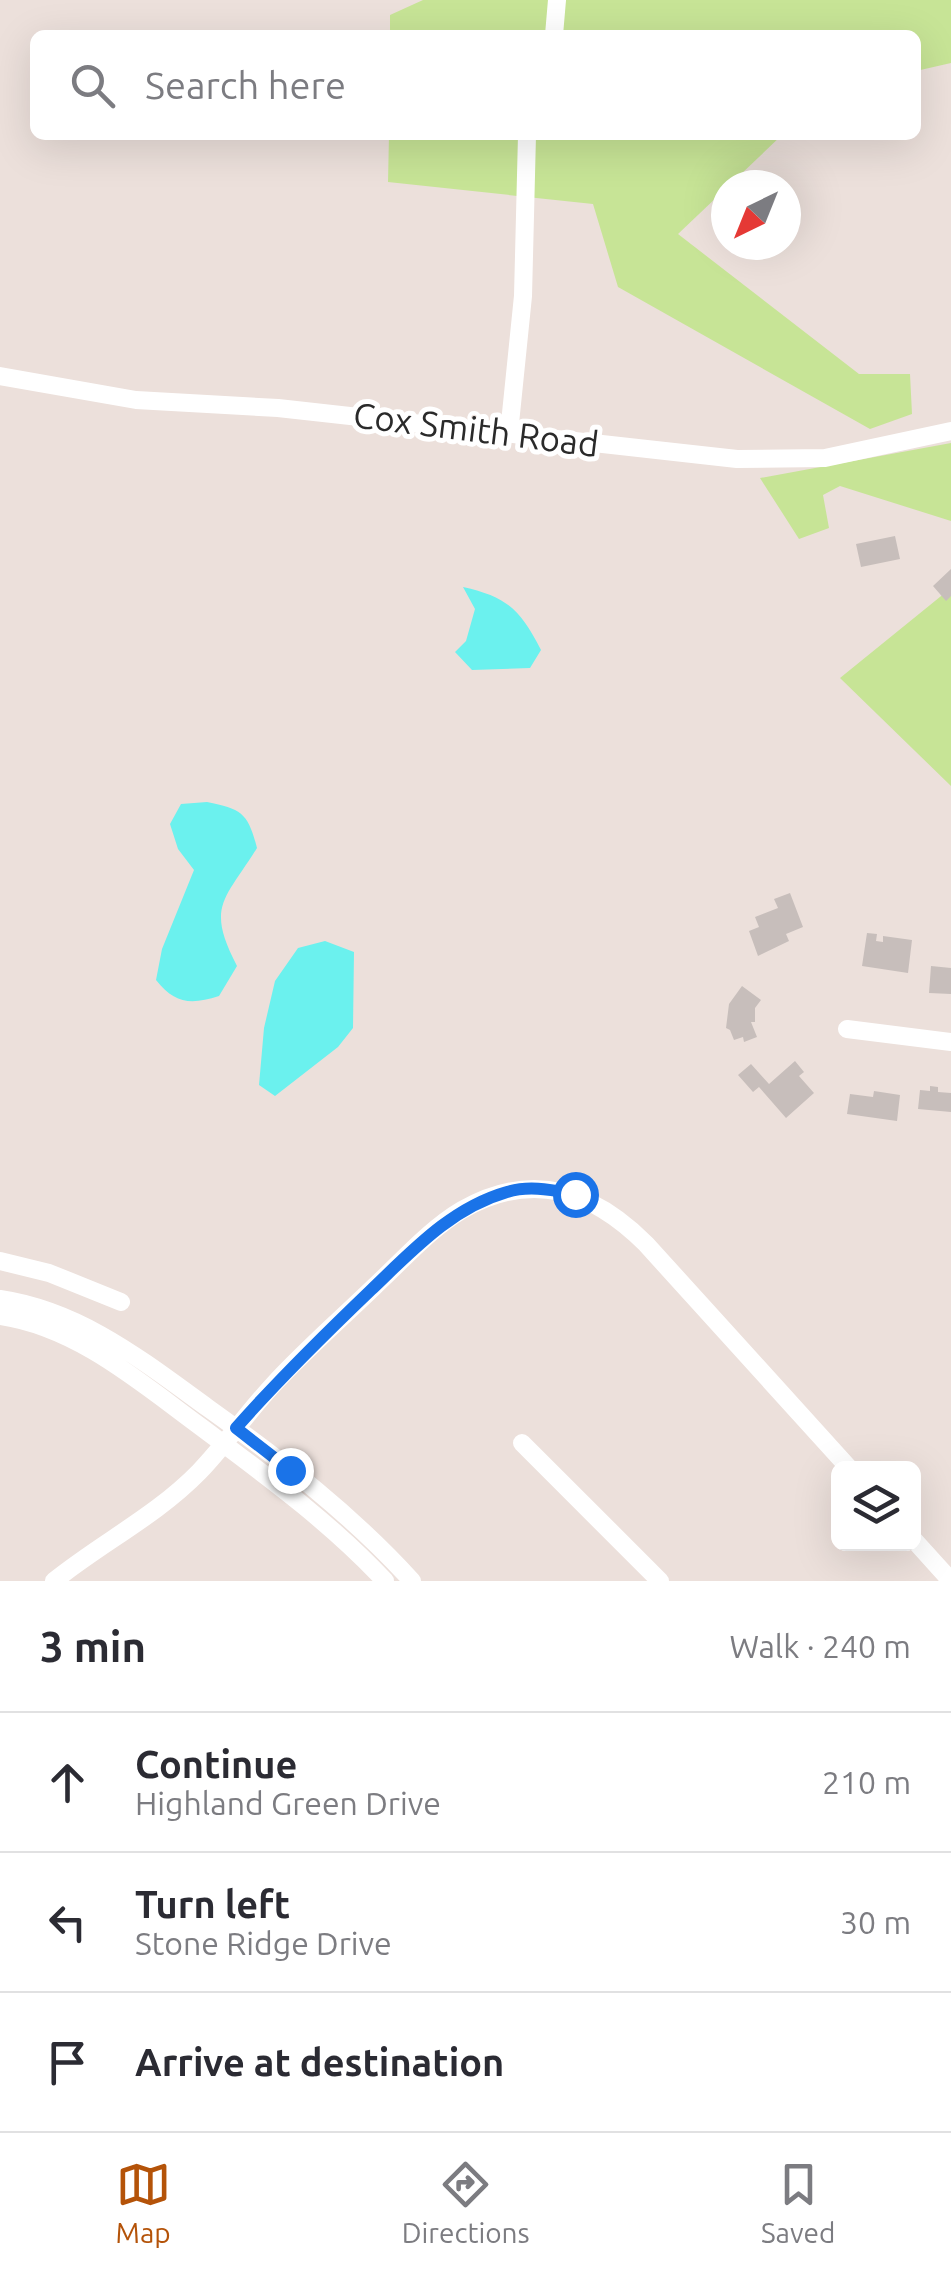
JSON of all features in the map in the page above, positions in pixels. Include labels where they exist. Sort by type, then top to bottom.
[{"type":"street","points":[[554,30],[557,0]]},
{"type":"street","points":[[509,433],[524,296],[527,140]]},
{"type":"street","name":"Cox Smith Road","points":[[0,376],[136,400],[278,408],[726,458],[824,458],[951,431]]},
{"type":"street","points":[[847,1029],[951,1042]]},
{"type":"street","points":[[54,1581],[86,1555],[145,1518],[198,1473],[306,1351],[431,1234],[461,1211],[509,1191],[528,1188],[575,1194],[612,1213],[646,1244],[843,1461]]},
{"type":"street","points":[[0,1261],[49,1274],[121,1302]]},
{"type":"street","points":[[0,1298],[51,1310],[236,1428],[352,1520],[408,1580]]},
{"type":"street","points":[[0,1316],[35,1324],[119,1355],[223,1444],[337,1533],[384,1581]]},
{"type":"street","points":[[522,1443],[660,1581]]},
{"type":"street","points":[[921,1548],[951,1581]]},
{"type":"green space","points":[[423,0],[951,0],[951,63],[921,70],[921,30],[390,30],[390,15]]},
{"type":"green space","points":[[389,140],[777,140],[745,170],[711,170],[711,203],[678,234],[859,374],[910,374],[912,414],[870,429],[618,287],[593,204],[388,182]]},
{"type":"green space","points":[[951,443],[951,521],[840,486],[823,495],[829,528],[799,539],[760,478]]},
{"type":"green space","points":[[951,588],[951,786],[840,678]]},
{"type":"water","points":[[463,587],[491,595],[519,615],[541,650],[530,668],[472,670],[455,652],[466,641],[475,609]]},
{"type":"water","points":[[207,802],[242,814],[257,848],[223,904],[222,930],[237,966],[219,996],[192,1001],[170,994],[156,980],[162,949],[194,870],[178,849],[170,824],[181,804]]},
{"type":"water","points":[[325,941],[354,952],[353,1028],[338,1047],[275,1096],[259,1085],[264,1028],[275,981],[298,948]]},
{"type":"building","points":[[895,536],[900,559],[861,567],[856,544]]},
{"type":"building","points":[[951,569],[951,596],[946,601],[933,586]]},
{"type":"building","points":[[790,893],[803,927],[786,934],[789,941],[758,956],[749,931],[759,927],[755,917],[778,908],[774,899]]},
{"type":"building","points":[[867,933],[877,934],[876,941],[883,942],[883,936],[912,940],[908,973],[862,966]]},
{"type":"building","points":[[931,966],[951,968],[951,994],[929,993]]},
{"type":"building","points":[[742,986],[761,1000],[755,1008],[755,1022],[751,1022],[757,1037],[744,1042],[743,1037],[734,1040],[726,1028],[729,1004]]},
{"type":"building","points":[[795,1061],[804,1072],[799,1076],[814,1093],[786,1118],[759,1087],[753,1092],[738,1075],[751,1064],[769,1084]]},
{"type":"building","points":[[930,1086],[938,1087],[938,1092],[951,1093],[951,1112],[918,1109],[920,1090],[930,1091]]},
{"type":"building","points":[[874,1091],[900,1095],[897,1121],[847,1114],[850,1094],[873,1097]]},
{"type":"route","points":[[290,1470],[236,1428],[306,1351],[431,1234],[461,1211],[509,1191],[528,1188],[575,1194]]}]
